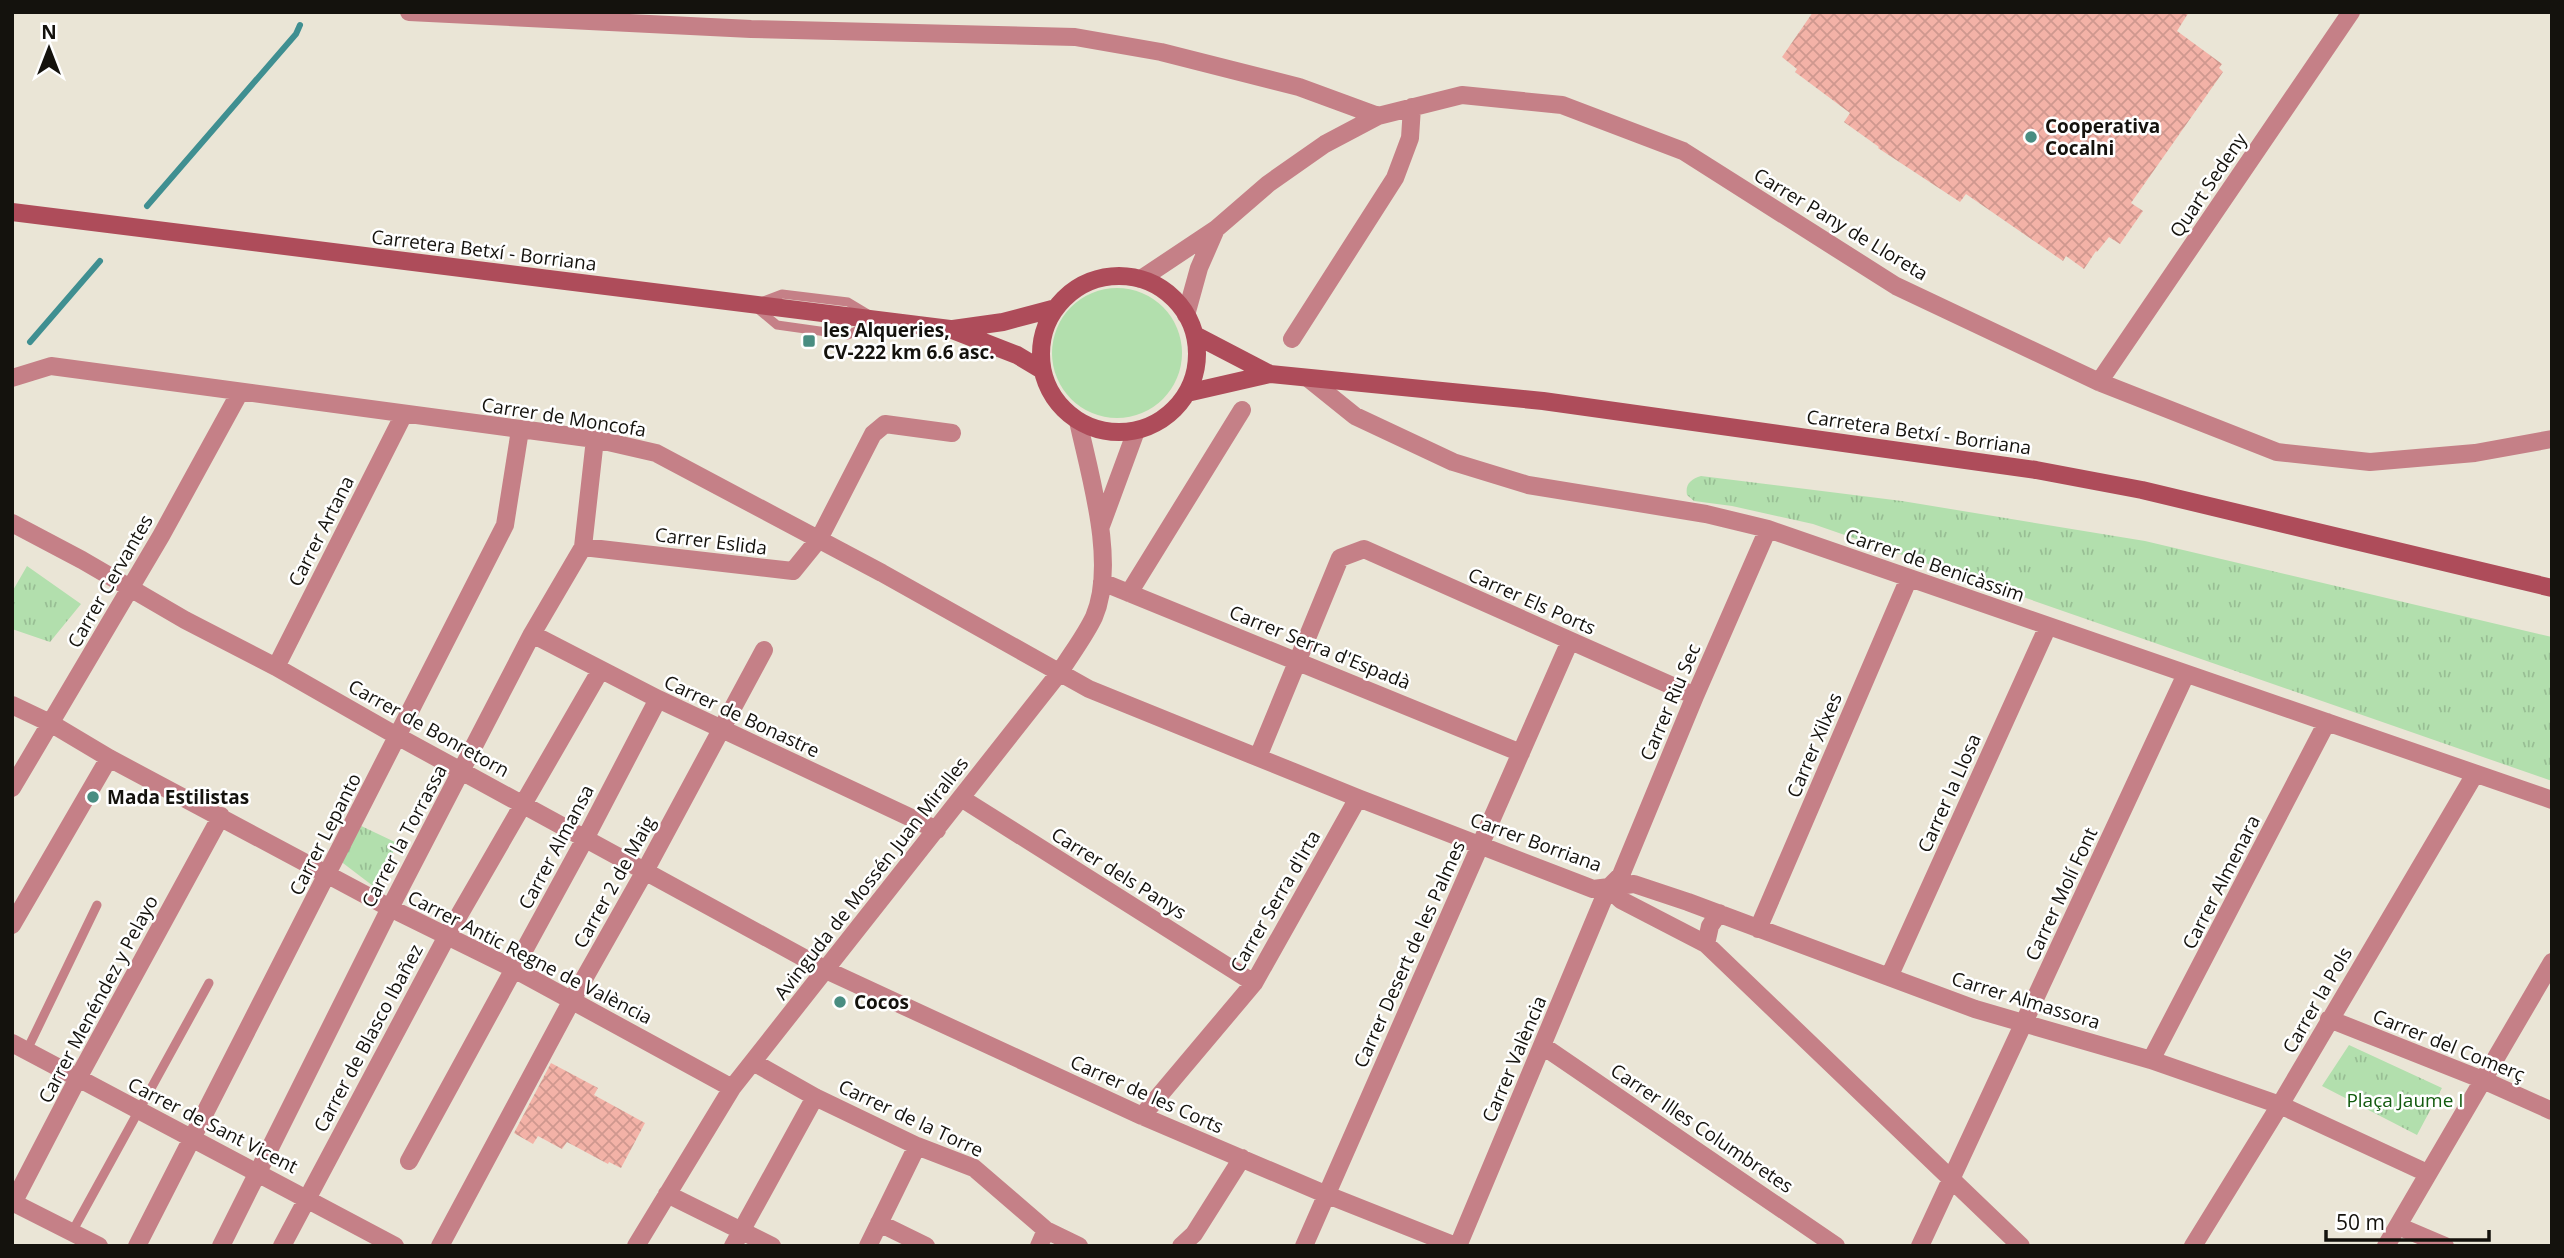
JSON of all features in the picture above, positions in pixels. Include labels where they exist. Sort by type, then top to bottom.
[{"type":"main road","name":"Carretera Betxí - Borriana","points":[[12,212],[950,329],[1017,355],[1042,370]]},
{"type":"main road","points":[[1118,276],[1141,279],[1159,287],[1174,299],[1186,315],[1195,335],[1197,354],[1194,374],[1187,393],[1174,410],[1156,423],[1136,430],[1116,432],[1097,429],[1078,422],[1062,408],[1049,391],[1042,370],[1040,349],[1045,327],[1056,307],[1072,291],[1094,280],[1118,276]]},
{"type":"main road","name":"Carretera Betxí - Borriana","points":[[950,329],[1003,322],[1056,307]]},
{"type":"main road","name":"Carretera Betxí - Borriana","points":[[1195,335],[1270,374],[1543,401],[2036,470],[2142,490],[2552,588]]},
{"type":"main road","name":"Carretera Betxí - Borriana","points":[[1187,393],[1270,374]]},
{"type":"street","points":[[409,12],[751,29],[1075,37],[1161,52],[1299,87],[1378,116]]},
{"type":"street","name":"Quart Sedeny","points":[[2099,382],[2351,12]]},
{"type":"street","name":"Carrer Pany de Lloreta","points":[[1141,279],[1216,229],[1268,184],[1314,152],[1378,116],[1462,95],[1562,105],[1683,151],[1896,286],[2099,382],[2277,452],[2370,462],[2475,453],[2552,439]]},
{"type":"street","points":[[1292,339],[1395,178],[1410,138],[1412,107]]},
{"type":"street","name":"Carrer Pany de Lloreta","points":[[1186,315],[1199,268],[1216,229]]},
{"type":"street","name":"Carrer de Moncofa","points":[[12,378],[51,366],[595,439],[656,453],[1060,672]]},
{"type":"street","name":"Carrer de Benicàssim","points":[[1309,379],[1355,416],[1453,462],[1528,485],[1706,514],[1768,529],[2552,800]]},
{"type":"street","name":"Carrer Cervantes","points":[[12,788],[161,536],[240,392]]},
{"type":"street","points":[[1129,593],[1242,410]]},
{"type":"street","name":"Carrer Artana","points":[[276,667],[404,414]]},
{"type":"street","name":"Avinguda de Mossén Juan Miralles","points":[[636,1246],[732,1088],[1060,672],[1094,616],[1102,582],[1101,526],[1078,422]]},
{"type":"street","points":[[819,539],[873,434],[885,424],[952,433]]},
{"type":"street","name":"Carrer Lepanto","points":[[137,1246],[505,525],[520,430]]},
{"type":"street","name":"Avinguda de Mossén Juan Miralles","points":[[1101,526],[1136,430]]},
{"type":"street","name":"Carrer la Torrassa","points":[[221,1246],[390,908],[532,634],[583,547],[595,439]]},
{"type":"street","name":"Carrer de Bonretorn","points":[[12,523],[826,970]]},
{"type":"street","name":"Carrer Riu Sec","points":[[1608,888],[1621,875],[1768,529]]},
{"type":"street","name":"Carrer Eslida","points":[[583,547],[793,571],[819,539]]},
{"type":"street","name":"Carrer Els Ports","points":[[1300,660],[1340,558],[1364,549],[1695,696]]},
{"type":"street","name":"Carrer Xilxes","points":[[1758,929],[1909,578]]},
{"type":"street","name":"Carrer Serra d'Espadà","points":[[1102,582],[1300,660],[1521,752]]},
{"type":"street","name":"Carrer la Llosa","points":[[1889,977],[2048,626]]},
{"type":"street","name":"Carrer de Bonastre","points":[[532,634],[600,671],[937,830]]},
{"type":"street","name":"Carrer Desert de les Palmes","points":[[1304,1246],[1570,642]]},
{"type":"street","name":"Carrer 2 de Maig","points":[[440,1246],[764,650]]},
{"type":"street","points":[[1258,757],[1300,660]]},
{"type":"street","name":"Carrer de Blasco Ibañez","points":[[282,1246],[447,936],[600,671]]},
{"type":"street","name":"Carrer Borriana","points":[[1060,672],[1089,689],[1358,798],[1593,889],[1608,888],[1621,900],[1706,944],[2021,1246]]},
{"type":"street","name":"Carrer Molí Font","points":[[1920,1246],[2186,674]]},
{"type":"street","name":"Carrer Almansa","points":[[410,1161],[658,699]]},
{"type":"street","name":"Carrer Antic Regne de València","points":[[12,705],[52,724],[109,758],[390,908],[514,969],[732,1088]]},
{"type":"street","name":"Carrer Almenara","points":[[2151,1060],[2327,722]]},
{"type":"street","points":[[12,925],[109,758]]},
{"type":"street","name":"Carrer la Pols","points":[[2193,1246],[2280,1105],[2475,774]]},
{"type":"street","name":"Carrer dels Panys","points":[[961,798],[1254,983]]},
{"type":"street","name":"Carrer Serra d'Irta","points":[[1142,1116],[1254,983],[1358,798]]},
{"type":"street","name":"Carrer Menéndez y Pelayo","points":[[13,1203],[221,816]]},
{"type":"street","name":"Carrer Almassora","points":[[1608,888],[1634,884],[2023,1023],[2151,1060],[2280,1105],[2427,1173]]},
{"type":"street","name":"Carrer València","points":[[1457,1246],[1608,888]]},
{"type":"street","points":[[1706,944],[1710,926],[1719,913]]},
{"type":"street","points":[[2386,1246],[2552,962]]},
{"type":"street","name":"Carrer de les Corts","points":[[826,970],[1142,1116],[1325,1194],[1457,1246]]},
{"type":"street","name":"Carrer del Comerç","points":[[2329,1019],[2483,1080],[2552,1111]]},
{"type":"street","name":"Carrer de Sant Vicent","points":[[20,1046],[395,1246]]},
{"type":"street","name":"Carrer Illes Columbretes","points":[[1543,1046],[1836,1246]]},
{"type":"street","name":"Carrer de la Torre","points":[[752,1062],[816,1097],[917,1146],[974,1168],[1043,1238],[1079,1246]]},
{"type":"street","points":[[736,1238],[816,1097]]},
{"type":"street","points":[[868,1246],[917,1146]]},
{"type":"street","points":[[1181,1246],[1194,1234],[1242,1158]]},
{"type":"street","points":[[667,1194],[736,1238],[772,1246]]},
{"type":"street","points":[[13,1203],[99,1246]]},
{"type":"street","points":[[879,1223],[926,1246]]},
{"type":"street","points":[[2398,1226],[2445,1246]]},
{"type":"lane","points":[[20,1046],[97,905]]},
{"type":"lane","points":[[72,1232],[209,984]]},
{"type":"green space","points":[[1117,288],[1142,293],[1163,307],[1177,328],[1182,353],[1177,378],[1163,399],[1142,413],[1117,418],[1092,413],[1071,399],[1057,378],[1052,353],[1057,328],[1071,307],[1092,293]]},
{"type":"green space","points":[[1701,476],[1902,501],[2145,541],[2552,637],[2552,781],[1813,524],[1732,506],[1694,501],[1687,495],[1687,488],[1692,480]]},
{"type":"green space","points":[[27,566],[81,604],[50,642],[12,629],[12,592]]},
{"type":"green space","points":[[355,823],[397,843],[377,889],[335,857]]},
{"type":"green space","name":"Plaça Jaume I","points":[[2349,1045],[2442,1088],[2417,1135],[2322,1086]]},
{"type":"building","name":"Cooperativa Cocalni","points":[[1813,12],[2189,12],[2177,31],[2222,64],[2219,68],[2223,72],[2131,203],[2143,211],[2120,244],[2109,237],[2084,269],[2066,256],[2063,261],[1966,194],[1960,202],[1878,148],[1844,122],[1850,113],[1795,72],[1797,69],[1782,57]]},
{"type":"building","points":[[551,1063],[598,1088],[594,1095],[645,1123],[621,1168],[567,1142],[562,1149],[538,1136],[533,1144],[514,1133]]},
{"type":"waterway","points":[[147,206],[296,34],[300,25]]},
{"type":"waterway","points":[[30,342],[100,261]]},
{"type":"place","name":"Cooperativa Cocalni","points":[[2031,137]]},
{"type":"place","name":"les Alqueries, CV-222 km 6.6 asc.","points":[[809,341]]},
{"type":"place","name":"Mada Estilistas","points":[[93,797]]},
{"type":"place","name":"Cocos","points":[[840,1002]]}]
